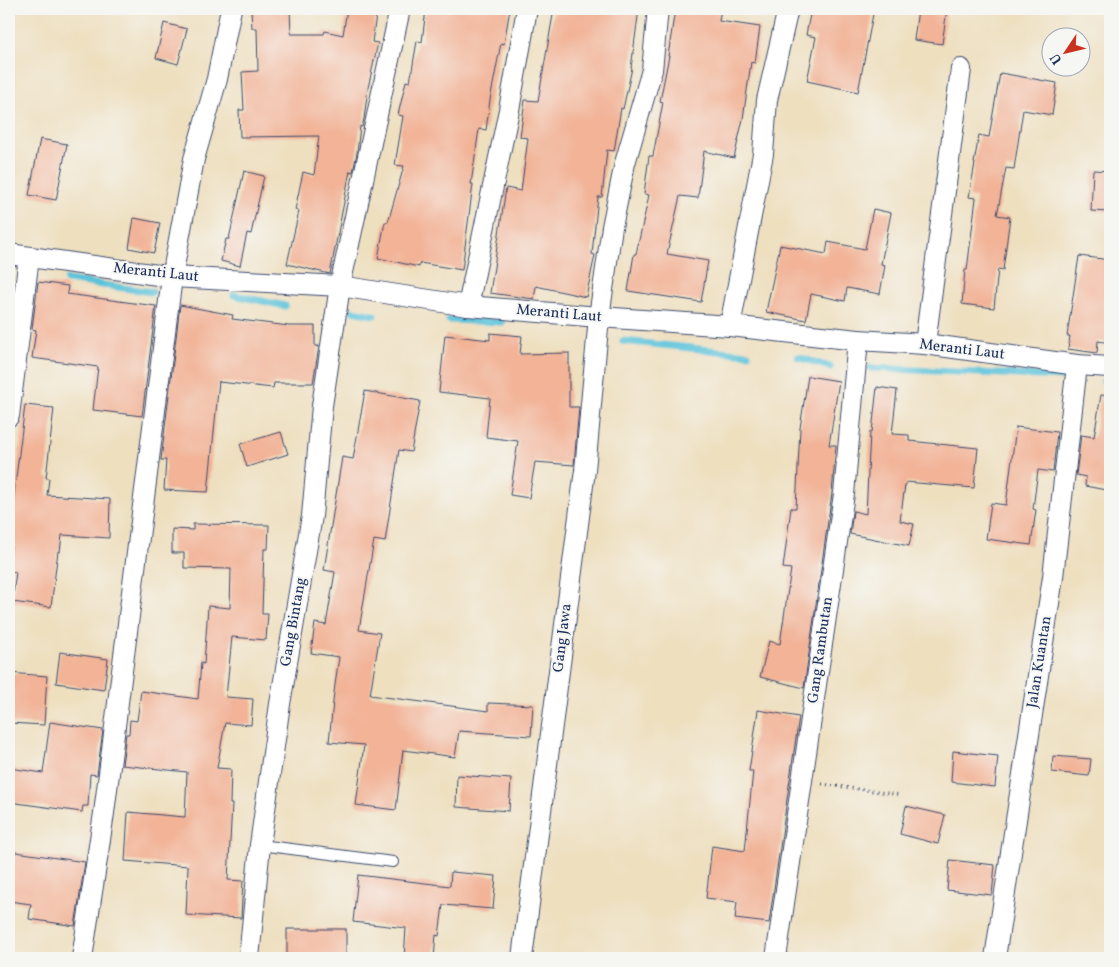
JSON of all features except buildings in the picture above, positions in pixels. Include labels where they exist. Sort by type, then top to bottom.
[{"type":"street","points":[[82,958],[104,813],[172,277],[194,159],[217,79],[231,9]]},
{"type":"street","name":"Gang Bintang","points":[[249,958],[260,845],[280,704],[312,516],[322,406],[340,286],[400,9]]},
{"type":"street","points":[[468,306],[509,110],[527,9]]},
{"type":"street","name":"Gang Jawa","points":[[522,958],[585,470],[599,317],[624,162],[652,70],[658,9]]},
{"type":"street","points":[[730,326],[763,154],[767,100],[788,9]]},
{"type":"street","points":[[925,344],[960,69]]},
{"type":"street","name":"Meranti Laut","points":[[9,254],[172,277],[340,286],[468,306],[730,326],[858,340],[925,344],[1077,365],[1110,367]]},
{"type":"street","points":[[9,416],[29,257]]},
{"type":"street","name":"Gang Rambutan","points":[[776,958],[844,494],[858,340]]},
{"type":"street","name":"Jalan Kuantan","points":[[994,958],[1053,576],[1077,365]]},
{"type":"lane","points":[[260,845],[393,862]]},
{"type":"path","points":[[802,782],[901,795]]},
{"type":"waterway","points":[[67,280],[152,292]]},
{"type":"waterway","points":[[234,295],[285,306]]},
{"type":"waterway","points":[[353,311],[374,315]]},
{"type":"waterway","points":[[449,320],[502,322]]},
{"type":"waterway","points":[[623,341],[748,354]]},
{"type":"waterway","points":[[798,357],[830,367]]},
{"type":"waterway","points":[[871,368],[1063,377]]},
{"type":"waterway","points":[[1104,381],[1110,381]]}]
